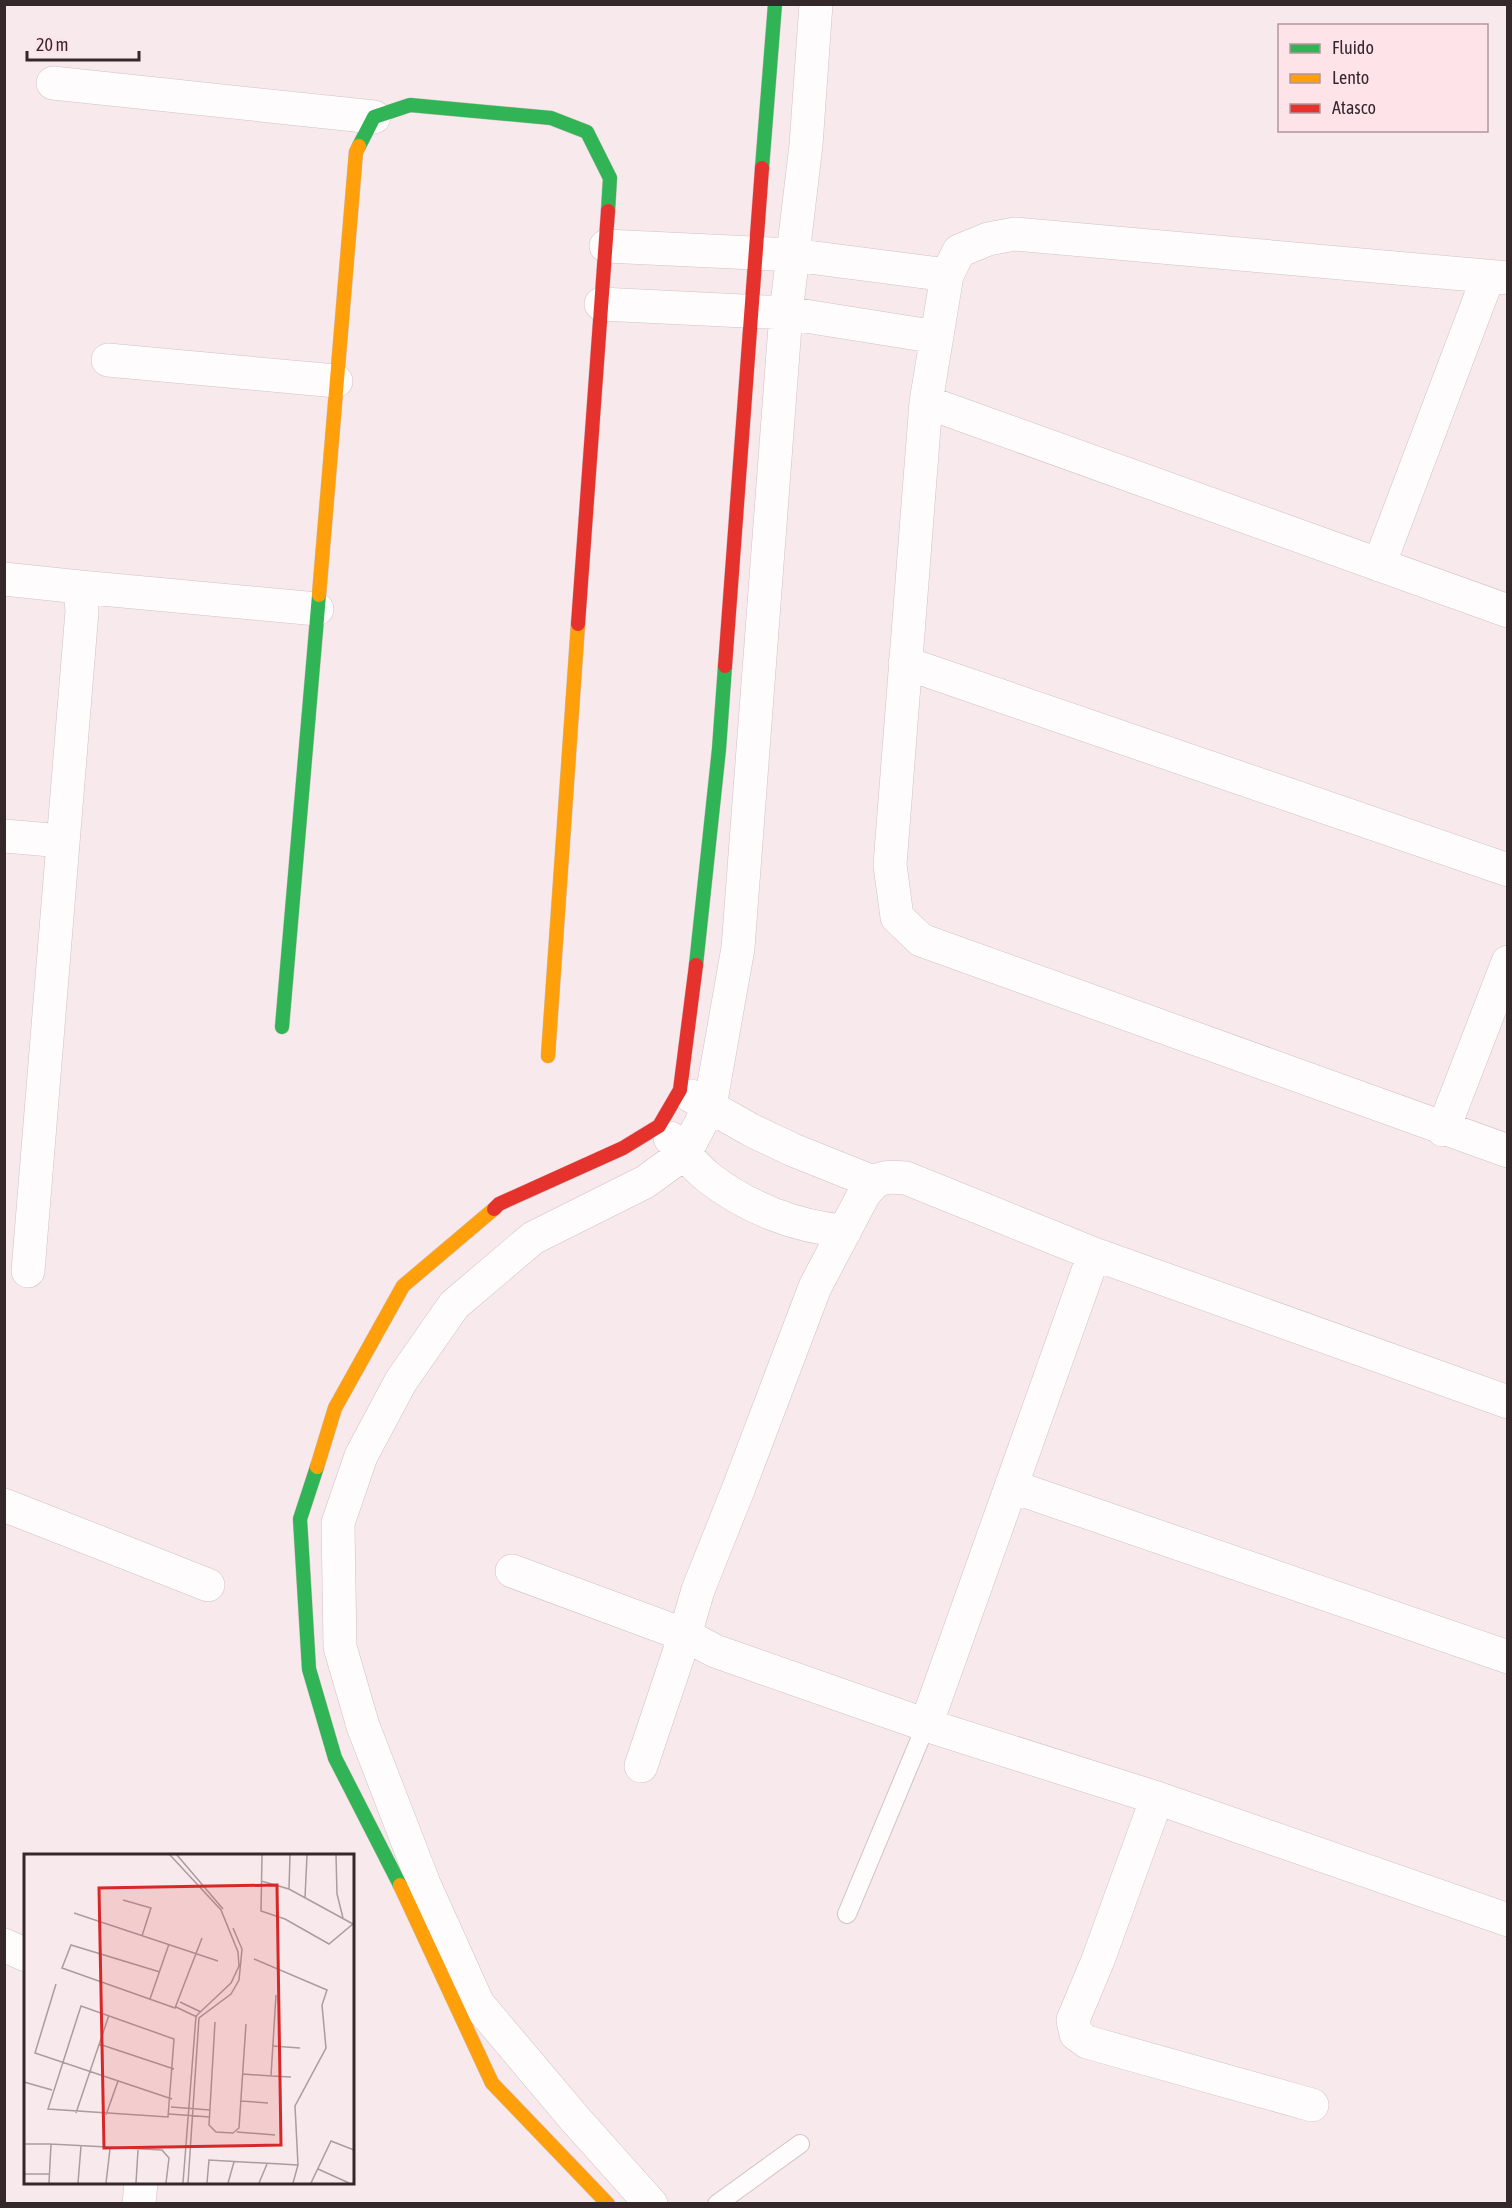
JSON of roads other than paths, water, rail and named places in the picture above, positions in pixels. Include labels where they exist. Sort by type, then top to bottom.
[{"type":"street","points":[[608,2204],[492,2083],[400,1886],[335,1758],[309,1669],[300,1519],[336,1408],[403,1286],[499,1204],[623,1148],[658,1126],[680,1090],[696,971],[719,749],[755,251],[776,4]]},
{"type":"street","points":[[651,2204],[575,2119],[478,2004],[424,1884],[363,1726],[340,1647],[338,1523],[361,1456],[401,1381],[454,1305],[533,1238],[645,1182],[685,1153],[710,1106],[738,948],[786,313],[806,145],[816,4]]},
{"type":"street","points":[[53,83],[374,117],[410,105],[551,118],[587,132],[610,178],[548,1056]]},
{"type":"street","points":[[282,1027],[356,152],[374,117]]},
{"type":"street","points":[[1379,565],[1498,278],[1015,234],[988,239],[959,251],[947,275],[926,402],[890,865],[897,917],[921,940],[1443,1130],[1508,1151]]},
{"type":"street","points":[[606,246],[755,251],[947,275]]},
{"type":"street","points":[[601,304],[786,313],[937,337]]},
{"type":"street","points":[[108,360],[336,381]]},
{"type":"street","points":[[926,402],[1508,611]]},
{"type":"street","points":[[4,579],[317,609]]},
{"type":"street","points":[[28,1271],[82,611],[80,587]]},
{"type":"street","points":[[905,663],[1508,870]]},
{"type":"street","points":[[4,836],[63,841]]},
{"type":"street","points":[[1443,1130],[1508,962]]},
{"type":"street","points":[[680,1090],[751,1131],[873,1182]]},
{"type":"street","points":[[658,1126],[708,1177],[738,1198],[806,1226],[845,1231]]},
{"type":"street","points":[[641,1766],[698,1590],[815,1287],[864,1194],[873,1182],[886,1176],[906,1178],[1094,1254],[1508,1402]]},
{"type":"street","points":[[926,1725],[1094,1254]]},
{"type":"street","points":[[1011,1486],[1508,1657]]},
{"type":"street","points":[[4,1505],[208,1585]]},
{"type":"street","points":[[512,1571],[685,1635],[715,1651],[926,1725],[1156,1798],[1508,1920]]},
{"type":"street","points":[[1156,1798],[1074,2020],[1076,2034],[1087,2042],[1312,2105]]},
{"type":"street","points":[[4,1946],[24,1954]]},
{"type":"street","points":[[139,2204],[141,2184]]},
{"type":"lane","points":[[847,1914],[926,1725]]},
{"type":"lane","points":[[717,2204],[800,2144]]}]
